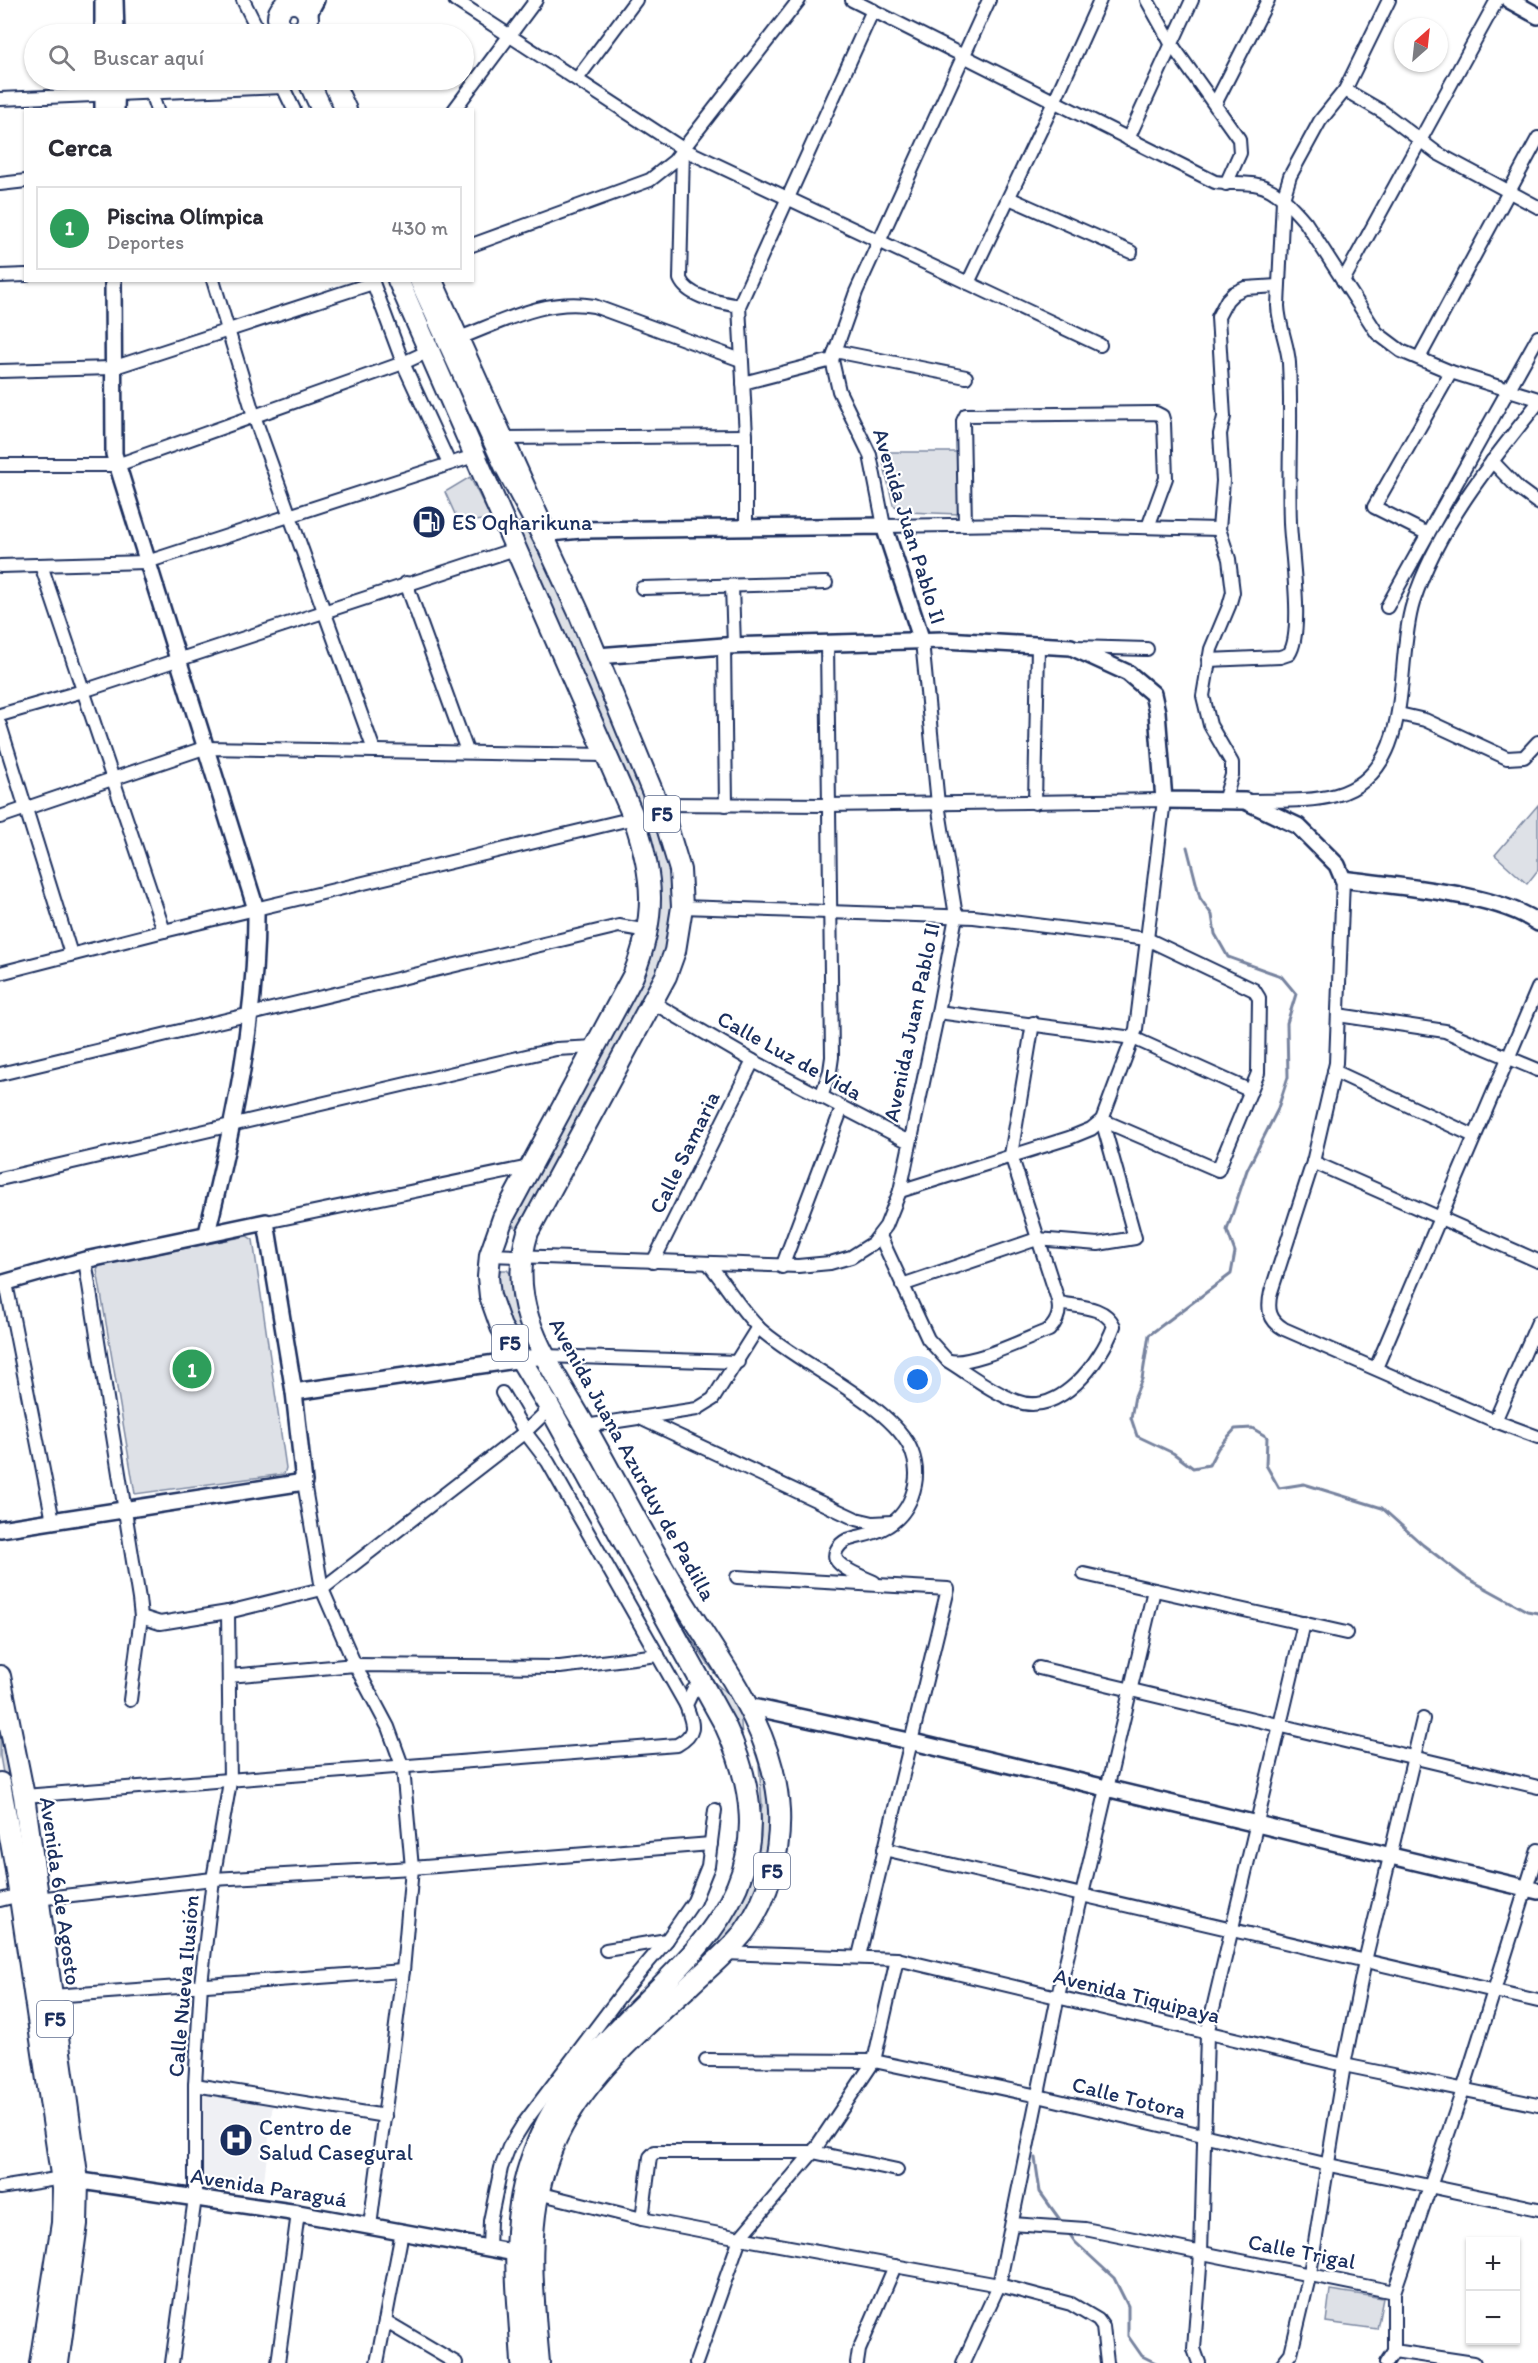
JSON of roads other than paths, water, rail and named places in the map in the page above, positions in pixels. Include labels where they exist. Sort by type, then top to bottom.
[{"type":"highway","points":[[313,90],[321,108]]},
{"type":"highway","points":[[337,90],[345,108]]},
{"type":"highway","name":"Avenida Juana Azurduy de Padilla","points":[[399,282],[502,521],[560,644],[634,818],[651,878],[648,932],[633,976],[503,1218],[490,1255],[490,1296],[501,1327],[550,1408],[725,1725],[742,1766],[750,1821],[748,1849],[739,1886],[720,1921],[701,1946],[615,2033],[564,2093],[552,2113],[528,2168],[519,2207],[522,2255],[522,2363]]},
{"type":"highway","name":"Avenida Juana Azurduy de Padilla","points":[[421,282],[500,438],[505,466],[548,546],[598,656],[658,804],[680,870],[682,907],[675,951],[652,1002],[540,1209],[521,1254],[522,1294],[526,1314],[544,1356],[674,1586],[748,1706],[762,1737],[775,1780],[779,1809],[778,1840],[769,1883],[743,1932],[633,2040],[589,2087],[561,2128],[548,2158],[522,2255],[539,2363]]},
{"type":"highway","points":[[482,475],[505,466]]},
{"type":"highway","points":[[502,521],[528,511]]},
{"type":"highway","points":[[655,1600],[680,1624],[717,1681],[748,1706],[744,1730],[758,1786],[750,1821]]},
{"type":"highway","name":"Avenida 6 de Agosto","points":[[0,1676],[24,1796],[28,1897],[77,2224],[58,2363]]},
{"type":"highway","name":"Avenida 6 de Agosto","points":[[0,1783],[6,1839],[28,1897],[52,1996],[70,2180],[40,2363]]},
{"type":"street","points":[[103,0],[103,24]]},
{"type":"street","points":[[116,0],[116,24]]},
{"type":"street","points":[[243,0],[255,24]]},
{"type":"street","points":[[455,0],[683,149],[1100,345]]},
{"type":"street","points":[[474,82],[536,0]]},
{"type":"street","points":[[577,79],[636,0]]},
{"type":"street","points":[[474,244],[650,180],[683,149],[799,0]]},
{"type":"street","points":[[658,804],[828,805],[1245,801],[1336,795],[1352,788],[1366,778],[1388,749],[1398,714],[1413,604],[1445,533],[1492,461],[1538,401],[1451,372],[1401,351],[1377,333],[1306,223],[1282,199],[1259,185],[1215,182],[852,0]]},
{"type":"street","points":[[833,356],[856,292],[989,0]]},
{"type":"street","points":[[968,283],[1100,0]]},
{"type":"street","points":[[1148,0],[1172,45],[1236,132],[1240,146],[1236,164],[1226,184]]},
{"type":"street","points":[[1128,139],[1192,0]]},
{"type":"street","points":[[1215,104],[1268,0]]},
{"type":"street","points":[[1208,660],[1280,657],[1289,654],[1294,645],[1296,590],[1290,524],[1289,361],[1279,323],[1278,286],[1282,199],[1290,176],[1320,121],[1346,90],[1389,0]]},
{"type":"street","points":[[1343,281],[1497,0]]},
{"type":"street","points":[[1509,0],[1538,16]]},
{"type":"street","points":[[746,528],[746,436],[739,306],[873,10]]},
{"type":"street","points":[[0,99],[76,90]]},
{"type":"street","points":[[104,108],[109,90]]},
{"type":"street","points":[[111,90],[116,108]]},
{"type":"street","points":[[133,90],[151,93],[190,90]]},
{"type":"street","points":[[284,90],[293,108]]},
{"type":"street","points":[[455,108],[468,90]]},
{"type":"street","points":[[1346,90],[1383,112],[1437,153],[1538,207]]},
{"type":"street","points":[[151,93],[156,108]]},
{"type":"street","points":[[1419,358],[1538,138]]},
{"type":"street","points":[[683,149],[680,279],[684,288],[692,293],[739,306]]},
{"type":"street","points":[[0,184],[24,181]]},
{"type":"street","points":[[1008,198],[1131,252]]},
{"type":"street","points":[[0,276],[24,275]]},
{"type":"street","points":[[113,282],[114,454],[256,909],[257,946],[251,1014],[233,1124],[207,1233]]},
{"type":"street","points":[[214,282],[254,417],[374,750]]},
{"type":"street","points":[[0,371],[112,368],[373,282],[403,363],[449,463]]},
{"type":"street","points":[[437,282],[462,338],[500,438],[550,533]]},
{"type":"street","points":[[1224,801],[1232,775],[1232,763],[1205,711],[1203,696],[1208,660],[1233,592],[1229,559],[1219,529],[1223,481],[1220,434],[1224,417],[1218,317],[1227,300],[1234,293],[1245,288],[1278,286]]},
{"type":"street","points":[[462,338],[537,307],[576,303],[594,306],[741,360]]},
{"type":"street","points":[[1387,607],[1538,338]]},
{"type":"street","points":[[0,465],[117,465],[403,363],[429,351]]},
{"type":"street","points":[[743,383],[833,356],[966,377]]},
{"type":"street","name":"Avenida Juan Pablo II","points":[[833,356],[839,391],[870,454],[884,526],[922,641],[938,804],[956,916],[900,1191],[880,1236]]},
{"type":"street","points":[[1428,534],[1374,507],[1451,372]]},
{"type":"street","points":[[965,525],[963,421],[966,415],[972,413],[1156,414],[1162,416],[1166,478],[1148,527]]},
{"type":"street","points":[[500,438],[746,436]]},
{"type":"street","points":[[0,566],[147,562],[474,456]]},
{"type":"street","points":[[1492,461],[1519,489],[1538,503]]},
{"type":"street","points":[[528,511],[550,533]]},
{"type":"street","points":[[550,533],[581,530],[965,525],[1219,529]]},
{"type":"street","points":[[0,715],[83,691],[323,610],[515,549]]},
{"type":"street","points":[[41,565],[164,931]]},
{"type":"street","points":[[406,583],[467,751]]},
{"type":"street","points":[[642,588],[826,583]]},
{"type":"street","points":[[726,805],[732,586]]},
{"type":"street","points":[[598,656],[729,646],[922,641],[1147,649]]},
{"type":"street","points":[[820,1097],[830,1071],[832,1057],[827,643]]},
{"type":"street","points":[[1035,803],[1038,646]]},
{"type":"street","points":[[900,1191],[1091,1129],[1102,1120],[1133,1038],[1164,800],[1157,712],[1153,694],[1128,673],[1071,647]]},
{"type":"street","points":[[1398,714],[1425,720],[1507,758],[1524,757],[1538,742]]},
{"type":"street","points":[[0,724],[24,809],[71,954]]},
{"type":"street","points":[[0,817],[204,748],[606,755]]},
{"type":"street","points":[[1245,801],[1298,826],[1337,865],[1343,879],[1334,1071],[1313,1162],[1271,1292],[1269,1311],[1272,1319],[1284,1329],[1495,1421],[1538,1437]]},
{"type":"street","points":[[0,973],[164,931],[634,818]]},
{"type":"street","points":[[1343,879],[1488,901],[1522,912],[1538,923]]},
{"type":"street","points":[[682,907],[829,914],[956,916],[1147,939],[1254,990],[1259,998],[1258,1073],[1218,1170],[1102,1120]]},
{"type":"street","points":[[0,1074],[619,926],[648,932]]},
{"type":"street","points":[[1376,1368],[1538,988]]},
{"type":"street","name":"Calle Luz de Vida","points":[[652,1002],[753,1061],[909,1142]]},
{"type":"street","points":[[938,1012],[1133,1038],[1251,1091]]},
{"type":"street","points":[[1338,1015],[1445,1031],[1538,1070]]},
{"type":"street","points":[[947,1360],[963,1361],[1049,1330],[1058,1318],[1059,1303],[1011,1155],[1033,1023]]},
{"type":"street","points":[[0,1179],[556,1049],[595,1047]]},
{"type":"street","name":"Calle Samaria","points":[[653,1262],[753,1061]]},
{"type":"street","points":[[1334,1071],[1474,1136]]},
{"type":"street","points":[[783,1267],[842,1108]]},
{"type":"street","points":[[902,1285],[1037,1239],[1098,1244],[1135,1238],[1102,1120]]},
{"type":"street","points":[[1313,1162],[1538,1261]]},
{"type":"street","points":[[53,1521],[3,1283],[85,1260],[207,1233],[529,1167]]},
{"type":"street","points":[[266,1222],[294,1392],[304,1482],[322,1589],[355,1665],[388,1727],[403,1768],[412,1868],[403,1971],[370,2226]]},
{"type":"street","points":[[490,1255],[521,1254],[783,1267],[841,1260],[866,1249],[880,1236],[928,1339],[947,1360],[1018,1402],[1034,1404],[1059,1398],[1076,1385],[1110,1336],[1114,1326],[1109,1316],[1099,1311],[1059,1303]]},
{"type":"street","points":[[85,1260],[126,1509],[141,1617],[130,1700]]},
{"type":"street","points":[[709,1264],[759,1327],[784,1349],[871,1406],[897,1430],[912,1451],[915,1471],[914,1491],[908,1507],[883,1529],[847,1540],[839,1546],[835,1554],[837,1561],[845,1567],[879,1585]]},
{"type":"street","points":[[1495,1421],[1538,1322]]},
{"type":"street","points":[[585,1426],[697,1409],[714,1399],[759,1327]]},
{"type":"street","points":[[294,1392],[544,1356],[738,1362]]},
{"type":"street","points":[[24,1796],[230,1782],[676,1745],[689,1738],[693,1730],[686,1705],[548,1462],[525,1432],[502,1393]]},
{"type":"street","points":[[141,1617],[160,1623],[228,1611],[322,1589],[525,1432],[550,1408]]},
{"type":"street","points":[[640,1418],[855,1519],[873,1523],[894,1521]]},
{"type":"street","points":[[0,1529],[304,1482]]},
{"type":"street","points":[[1084,1574],[1346,1633]]},
{"type":"street","points":[[737,1577],[948,1589],[909,1741],[859,1956]]},
{"type":"street","points":[[963,2363],[999,2285],[1058,1996],[1154,1590]]},
{"type":"street","name":"Calle Nueva Ilusión","points":[[172,2363],[195,2198],[195,2085],[201,1984],[213,1879],[230,1782],[228,1611]]},
{"type":"street","points":[[1199,2363],[1194,2349],[1201,2253],[1208,2034],[1304,1623]]},
{"type":"street","points":[[229,1676],[355,1665],[560,1667],[658,1655]]},
{"type":"street","points":[[1039,1668],[1538,1787]]},
{"type":"street","points":[[686,1705],[693,1690],[703,1683]]},
{"type":"street","points":[[748,1706],[909,1741],[1532,1890]]},
{"type":"street","points":[[1283,2363],[1291,2353],[1310,2273],[1344,2065],[1365,1961],[1423,1719]]},
{"type":"street","points":[[489,2248],[490,2221],[508,2147],[616,2001],[668,1940],[694,1901],[708,1866],[715,1810]]},
{"type":"street","points":[[0,1900],[213,1879],[412,1868],[711,1844]]},
{"type":"street","points":[[884,1849],[1538,2001]]},
{"type":"street","points":[[1386,2363],[1395,2351],[1394,2292],[1432,2186],[1494,1991],[1532,1890],[1538,1850]]},
{"type":"street","points":[[606,1950],[668,1940]]},
{"type":"street","name":"Avenida Tiquipaya","points":[[724,1953],[897,1959],[1344,2065],[1538,2105]]},
{"type":"street","points":[[696,2363],[740,2238],[813,2152],[874,2061],[897,1959]]},
{"type":"street","points":[[52,1996],[403,1971]]},
{"type":"street","name":"Calle Totora","points":[[706,2060],[874,2061],[1038,2096],[1329,2165],[1538,2208]]},
{"type":"street","points":[[195,2085],[384,2116]]},
{"type":"street","points":[[642,2219],[650,2157],[655,2152],[813,2152],[897,2170]]},
{"type":"street","name":"Avenida Paraguá","points":[[0,2188],[70,2180],[298,2212],[522,2255]]},
{"type":"street","points":[[538,2193],[642,2219],[999,2285],[1071,2304],[1098,2320],[1103,2326],[1107,2363]]},
{"type":"street","points":[[278,2363],[298,2212]]},
{"type":"street","name":"Calle Trigal","points":[[1012,2224],[1084,2229],[1310,2273],[1394,2292]]},
{"type":"street","points":[[377,2363],[402,2232]]},
{"type":"street","points":[[857,2363],[859,2350],[895,2266]]},
{"type":"street","points":[[386,2321],[456,2363]]},
{"type":"street","points":[[1395,2351],[1474,2363]]},
{"type":"waterway","points":[[1187,847],[1200,898],[1212,915],[1215,934],[1228,957],[1281,976],[1296,994],[1287,1023],[1288,1077],[1277,1111],[1247,1170],[1227,1230],[1235,1252],[1231,1274],[1149,1335],[1142,1379],[1135,1396],[1131,1418],[1137,1436],[1173,1453],[1193,1468],[1209,1465],[1218,1448],[1235,1429],[1252,1428],[1267,1437],[1266,1465],[1279,1488],[1304,1484],[1382,1508],[1423,1545],[1465,1577],[1527,1611],[1538,1613]]},
{"type":"waterway","points":[[1035,2158],[1040,2192],[1063,2224]]},
{"type":"waterway","points":[[1068,2232],[1075,2242],[1114,2278],[1128,2306],[1128,2336],[1142,2356],[1156,2363]]},
{"type":"place","name":"ES Oqharikuna","points":[[429,522]]},
{"type":"place","name":"Piscina Olímpica","points":[[192,1369]]},
{"type":"place","name":"Centro de Salud Casegural","points":[[236,2140]]}]
